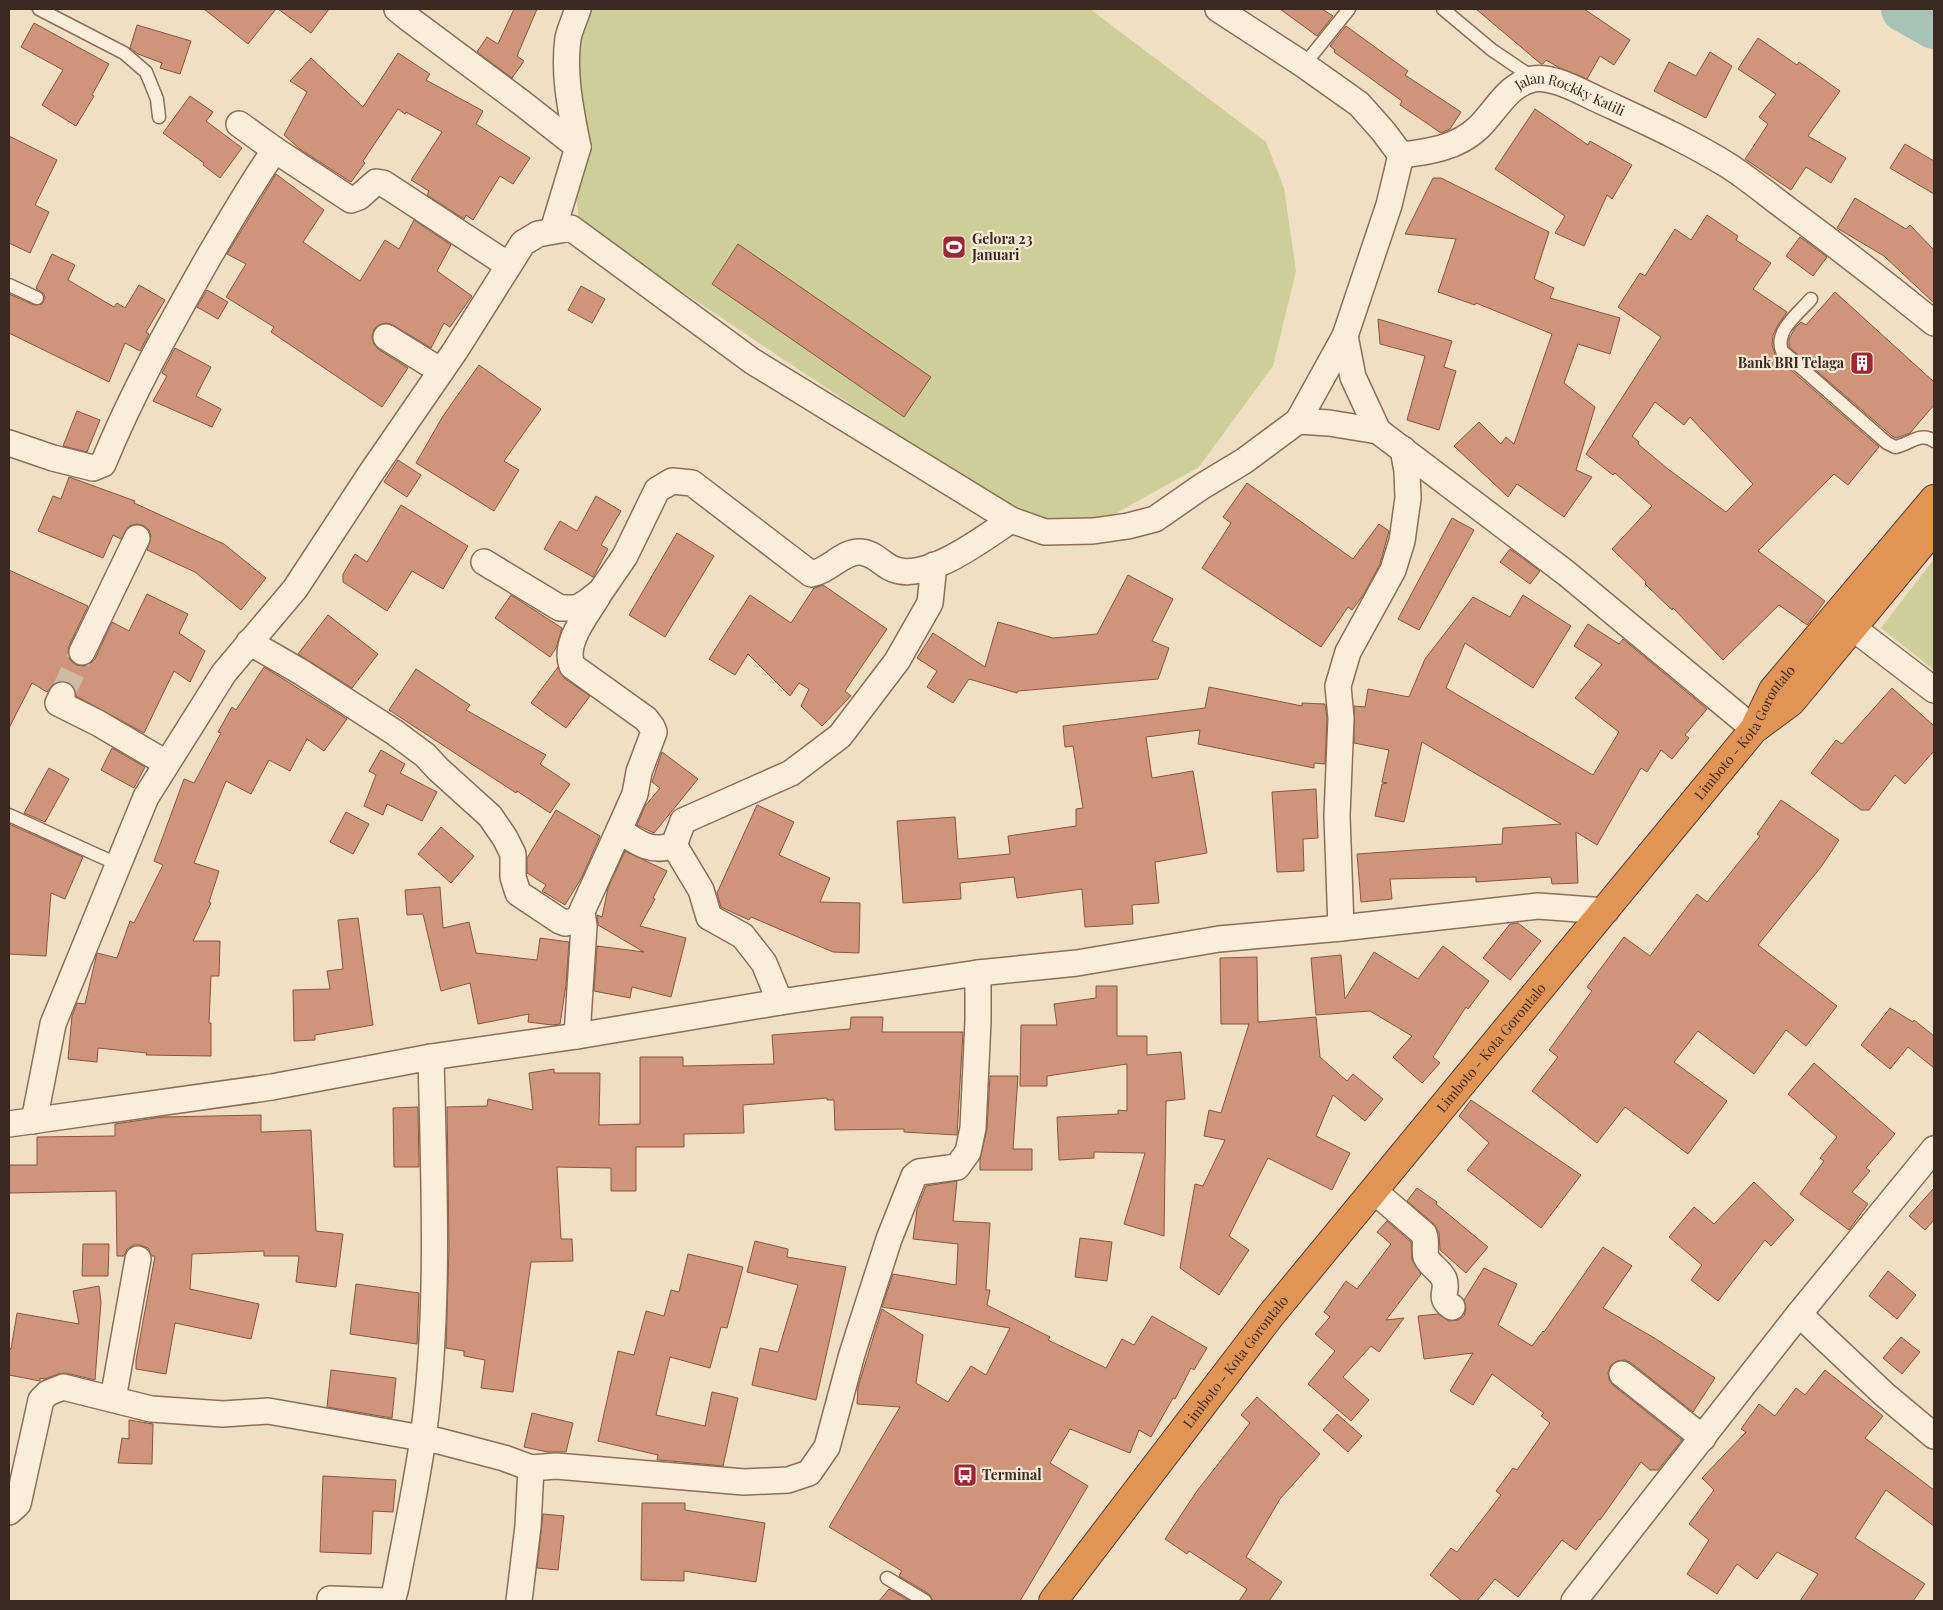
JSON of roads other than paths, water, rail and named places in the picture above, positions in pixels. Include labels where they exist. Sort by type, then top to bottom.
[{"type":"highway","name":"Limboto - Kota Gorontalo","points":[[1053,1601],[1271,1315],[1606,911],[1754,729],[1773,690],[1934,499]]},
{"type":"highway","points":[[1754,729],[1791,702],[1934,529]]},
{"type":"street","points":[[398,9],[578,147]]},
{"type":"street","points":[[553,230],[578,147],[568,98],[566,67],[568,37],[578,9]]},
{"type":"street","points":[[34,1121],[53,1024],[146,797],[224,673],[295,589],[370,473],[441,372],[508,265],[523,244],[538,234],[571,228],[752,361],[1011,520],[1046,532],[1093,531],[1128,526],[1155,519],[1201,487],[1244,461],[1298,421],[1345,336],[1389,205],[1401,155],[1359,104],[1304,65],[1218,9]]},
{"type":"street","name":"Jalan Rockky Katili","points":[[1401,155],[1430,151],[1465,138],[1478,128],[1508,92],[1523,82],[1535,79],[1550,79],[1647,122],[1729,166],[1860,262],[1934,323]]},
{"type":"street","points":[[239,124],[351,200],[359,197],[376,182],[383,183],[508,265]]},
{"type":"street","points":[[9,443],[93,468],[103,464],[122,419],[168,329],[257,174],[275,150]]},
{"type":"street","points":[[1345,336],[1353,378],[1378,431]]},
{"type":"street","points":[[386,337],[441,372]]},
{"type":"street","points":[[1298,421],[1329,423],[1378,431],[1566,573],[1754,729]]},
{"type":"street","points":[[1342,928],[1337,816],[1341,718],[1338,686],[1348,652],[1392,570],[1402,541],[1408,498],[1407,471],[1403,449]]},
{"type":"street","points":[[249,642],[301,672],[394,732],[425,755],[490,816],[505,838],[513,854],[513,877],[518,893],[565,923],[578,920],[582,912],[636,794],[639,772],[654,732],[646,719],[572,666],[569,650],[572,641],[601,591],[625,556],[657,490],[672,481],[692,483],[811,574],[820,572],[846,555],[859,552],[874,556],[893,569],[915,572],[972,547],[1011,520]]},
{"type":"street","points":[[82,652],[138,538]]},
{"type":"street","points":[[484,562],[560,608],[577,608],[601,591]]},
{"type":"street","points":[[619,830],[650,848],[665,849],[674,845],[683,821],[791,773],[840,736],[898,661],[930,603],[934,565]]},
{"type":"street","points":[[1853,628],[1934,690]]},
{"type":"street","points":[[62,695],[58,703],[98,723],[166,763]]},
{"type":"street","points":[[674,845],[701,890],[709,917],[743,936],[764,963],[780,1002]]},
{"type":"street","points":[[9,1124],[272,1087],[431,1056],[577,1036],[780,1002],[978,973],[1076,963],[1218,939],[1342,928],[1538,906],[1606,911]]},
{"type":"street","points":[[577,1036],[584,926],[582,912]]},
{"type":"street","points":[[9,1512],[18,1504],[41,1400],[48,1393],[63,1388],[152,1409],[223,1414],[268,1411],[423,1438],[504,1458],[531,1468],[556,1466],[744,1482],[788,1480],[809,1473],[827,1446],[852,1354],[889,1239],[914,1176],[919,1172],[957,1167],[968,1152],[973,1128],[978,1021],[978,973]]},
{"type":"street","points":[[330,1598],[385,1601],[393,1598],[396,1587],[423,1438],[433,1320],[434,1198],[431,1056]]},
{"type":"street","points":[[1574,1601],[1799,1314],[1934,1149]]},
{"type":"street","points":[[1374,1191],[1424,1234],[1426,1240],[1425,1255],[1443,1277],[1446,1285],[1445,1302],[1452,1307]]},
{"type":"street","points":[[113,1399],[138,1260]]},
{"type":"street","points":[[1799,1314],[1885,1395],[1934,1436]]},
{"type":"street","points":[[1622,1374],[1702,1438]]},
{"type":"street","points":[[519,1601],[528,1526],[531,1468]]},
{"type":"lane","points":[[39,9],[124,53],[146,72],[157,99],[159,117]]},
{"type":"lane","points":[[1304,65],[1349,9]]},
{"type":"lane","points":[[1443,9],[1492,50],[1535,79]]},
{"type":"lane","points":[[9,285],[37,298]]},
{"type":"lane","points":[[1811,299],[1785,329],[1780,341],[1782,351],[1887,443],[1895,447],[1919,438],[1930,438],[1934,441]]},
{"type":"lane","points":[[9,815],[118,864]]},
{"type":"lane","points":[[887,1578],[925,1601]]},
{"type":"waterway","points":[[1904,9],[1934,26]]},
{"type":"tunnel","points":[[62,695],[82,652]]},
{"type":"place","name":"Gelora 23 Januari","points":[[954,247]]},
{"type":"place","name":"Bank BRI Telaga","points":[[1862,363]]},
{"type":"place","name":"Terminal","points":[[965,1475]]}]
